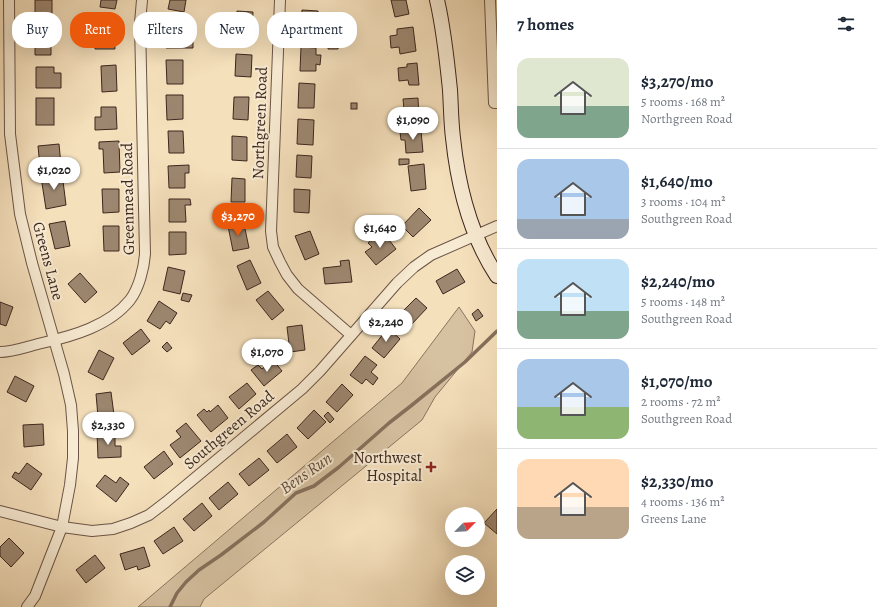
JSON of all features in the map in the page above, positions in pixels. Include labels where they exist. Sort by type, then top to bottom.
[{"type":"main road","points":[[437,0],[446,48],[453,138],[463,198],[485,256],[497,276]]},
{"type":"street","name":"Greens Lane","points":[[9,0],[10,134],[20,214],[32,263],[64,374],[71,405],[73,431],[73,458],[70,485],[62,527],[35,596],[27,607]]},
{"type":"street","name":"Greenmead Road","points":[[0,352],[54,340],[89,329],[106,320],[119,310],[130,299],[138,284],[144,268],[146,254],[140,22],[142,0]]},
{"type":"street","name":"Northgreen Road","points":[[280,0],[271,231],[273,247],[287,275],[298,289],[351,335]]},
{"type":"street","points":[[490,0],[494,103],[497,103]]},
{"type":"street","name":"Southgreen Road","points":[[0,511],[62,527],[92,531],[113,529],[149,515],[302,389],[320,371],[397,283],[414,267],[431,255],[497,226]]},
{"type":"shaded area","points":[[459,307],[475,331],[472,352],[435,397],[422,420],[204,599],[200,607],[138,607],[402,383]]},
{"type":"building","points":[[35,0],[52,0],[52,12],[35,12]]},
{"type":"building","points":[[101,0],[117,0],[115,9],[100,7]]},
{"type":"building","points":[[170,0],[186,0],[184,12],[168,9]]},
{"type":"building","points":[[391,0],[406,0],[409,14],[395,17]]},
{"type":"building","points":[[302,10],[318,11],[318,12],[302,12]]},
{"type":"building","points":[[413,27],[416,51],[400,54],[399,47],[391,48],[390,36],[397,35],[397,29]]},
{"type":"building","points":[[35,48],[51,48],[51,55],[35,55]]},
{"type":"building","points":[[95,48],[115,49],[95,49]]},
{"type":"building","points":[[301,48],[316,48],[316,55],[321,55],[320,65],[316,64],[316,71],[300,71]]},
{"type":"building","points":[[328,48],[338,48],[338,49]]},
{"type":"building","points":[[236,54],[252,55],[251,77],[235,76]]},
{"type":"building","points":[[166,60],[183,60],[183,84],[167,84]]},
{"type":"building","points":[[417,63],[419,85],[409,85],[408,80],[399,81],[398,68],[407,67],[407,64]]},
{"type":"building","points":[[116,65],[117,91],[102,92],[101,66]]},
{"type":"building","points":[[36,67],[54,67],[54,73],[61,73],[61,88],[36,88]]},
{"type":"building","points":[[299,83],[315,84],[314,108],[298,108]]},
{"type":"building","points":[[166,95],[183,95],[183,119],[167,120]]},
{"type":"building","points":[[234,97],[249,97],[248,120],[233,119]]},
{"type":"building","points":[[36,98],[54,98],[54,125],[36,125]]},
{"type":"building","points":[[418,98],[419,119],[405,120],[403,99]]},
{"type":"building","points":[[351,103],[357,103],[357,109],[351,109]]},
{"type":"building","points":[[101,107],[116,107],[117,129],[95,130],[95,117],[101,117]]},
{"type":"building","points":[[298,119],[314,120],[313,145],[297,144]]},
{"type":"building","points":[[168,131],[183,131],[184,153],[169,153]]},
{"type":"building","points":[[421,131],[423,152],[406,153],[405,140],[401,140],[400,132]]},
{"type":"building","points":[[232,136],[247,137],[247,161],[232,160]]},
{"type":"building","points":[[119,141],[120,172],[104,173],[103,149],[99,149],[99,142]]},
{"type":"building","points":[[59,144],[61,165],[40,167],[38,146]]},
{"type":"building","points":[[297,155],[312,156],[311,178],[296,177]]},
{"type":"building","points":[[399,159],[409,159],[409,164],[399,165]]},
{"type":"building","points":[[424,164],[426,189],[411,191],[408,166]]},
{"type":"building","points":[[189,165],[189,173],[185,173],[185,188],[169,188],[168,166]]},
{"type":"building","points":[[62,173],[66,205],[46,209],[41,177]]},
{"type":"building","points":[[232,178],[245,179],[245,202],[231,202]]},
{"type":"building","points":[[102,189],[119,189],[119,212],[103,213]]},
{"type":"building","points":[[294,189],[310,190],[309,213],[294,212]]},
{"type":"building","points":[[169,199],[190,199],[191,205],[185,205],[186,222],[169,222]]},
{"type":"building","points":[[419,208],[431,220],[413,237],[402,226]]},
{"type":"building","points":[[65,221],[70,246],[55,249],[49,224]]},
{"type":"building","points":[[244,224],[249,248],[233,251],[228,226]]},
{"type":"building","points":[[103,226],[119,226],[119,251],[104,251]]},
{"type":"building","points":[[310,231],[319,254],[305,260],[295,236]]},
{"type":"building","points":[[169,232],[186,232],[186,254],[169,255]]},
{"type":"building","points":[[377,235],[381,240],[386,236],[396,249],[376,265],[365,252],[372,247],[368,243]]},
{"type":"building","points":[[250,260],[261,283],[247,290],[237,266]]},
{"type":"building","points":[[349,260],[352,282],[325,284],[323,268],[341,266],[340,261]]},
{"type":"building","points":[[168,267],[185,271],[180,294],[163,290]]},
{"type":"building","points":[[457,269],[465,282],[443,294],[436,281]]},
{"type":"building","points":[[80,273],[97,292],[85,303],[68,284]]},
{"type":"building","points":[[268,291],[284,310],[272,320],[256,300]]},
{"type":"building","points":[[183,293],[192,295],[189,302],[181,300]]},
{"type":"building","points":[[416,298],[427,308],[410,326],[399,315]]},
{"type":"building","points":[[159,301],[177,313],[170,324],[166,321],[160,329],[147,321]]},
{"type":"building","points":[[0,302],[13,307],[6,326],[0,324]]},
{"type":"building","points":[[478,309],[483,316],[476,321],[472,314]]},
{"type":"building","points":[[302,325],[305,350],[290,352],[287,327]]},
{"type":"building","points":[[388,328],[400,339],[384,358],[372,348]]},
{"type":"building","points":[[141,329],[150,341],[132,355],[123,343]]},
{"type":"building","points":[[167,342],[172,348],[167,352],[162,347]]},
{"type":"building","points":[[99,350],[114,358],[103,380],[88,372]]},
{"type":"building","points":[[365,356],[377,365],[371,372],[378,378],[373,385],[366,379],[362,384],[350,375]]},
{"type":"building","points":[[273,360],[282,371],[264,386],[251,370],[258,365],[262,369]]},
{"type":"building","points":[[15,376],[34,386],[26,402],[7,392]]},
{"type":"building","points":[[247,383],[256,394],[239,409],[229,397]]},
{"type":"building","points":[[342,384],[353,395],[337,412],[326,402]]},
{"type":"building","points":[[111,392],[114,415],[98,417],[96,394]]},
{"type":"building","points":[[218,405],[228,418],[211,432],[197,415],[204,409],[207,412],[209,410],[210,412]]},
{"type":"building","points":[[314,410],[326,422],[308,439],[297,428]]},
{"type":"building","points":[[328,412],[334,419],[330,423],[324,416]]},
{"type":"building","points":[[186,423],[201,441],[180,458],[170,445],[181,437],[176,431]]},
{"type":"building","points":[[43,424],[44,445],[24,447],[23,425]]},
{"type":"building","points":[[115,432],[115,446],[121,446],[121,457],[98,458],[97,433]]},
{"type":"building","points":[[287,434],[297,447],[277,463],[267,451]]},
{"type":"building","points":[[164,451],[173,464],[154,479],[144,467]]},
{"type":"building","points":[[259,458],[269,470],[249,486],[239,474]]},
{"type":"building","points":[[27,463],[42,474],[31,490],[12,477],[15,472],[19,474]]},
{"type":"building","points":[[105,475],[116,483],[120,477],[129,484],[116,502],[96,486]]},
{"type":"building","points":[[228,482],[238,494],[219,510],[209,498]]},
{"type":"building","points":[[202,503],[212,516],[194,531],[183,519]]},
{"type":"building","points":[[497,509],[497,534],[485,524],[485,522]]},
{"type":"building","points":[[174,527],[183,541],[163,554],[154,541]]},
{"type":"building","points":[[9,538],[24,553],[11,567],[0,556],[0,547]]},
{"type":"building","points":[[144,547],[150,566],[138,570],[137,566],[125,570],[120,554]]},
{"type":"building","points":[[95,555],[105,568],[86,583],[76,570]]},
{"type":"waterway","name":"Bens Run","points":[[170,607],[177,593],[199,570],[264,522],[296,493],[314,486],[339,467],[389,423],[465,362],[497,331]]},
{"type":"place","name":"Northwest Hospital","points":[[431,467]]}]
